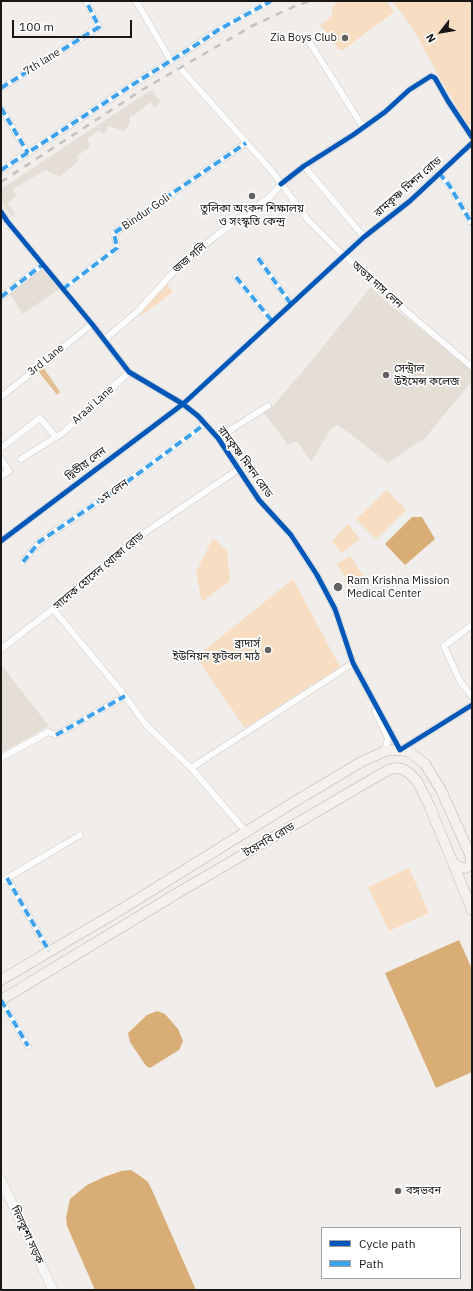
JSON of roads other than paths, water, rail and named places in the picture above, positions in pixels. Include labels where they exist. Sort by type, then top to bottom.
[{"type":"main road","name":"টয়েনবি রোড","points":[[1,980],[122,909],[362,762],[388,750],[400,750]]},
{"type":"main road","points":[[400,750],[414,754],[427,767],[443,794],[472,859],[469,866],[465,868],[459,867],[453,863]]},
{"type":"main road","name":"টয়েনবি রোড","points":[[1,1000],[388,770],[395,768],[403,769],[417,781],[430,807],[472,910]]},
{"type":"street","name":"7th lane","points":[[1,88],[99,27],[86,1]]},
{"type":"street","points":[[136,1],[171,61]]},
{"type":"street","points":[[1,170],[218,30],[271,1]]},
{"type":"street","points":[[310,43],[363,127]]},
{"type":"street","name":"অভয় দাস লেন","points":[[180,68],[271,170],[309,221],[344,256],[354,263],[441,342],[472,367]]},
{"type":"street","name":"জজ গলি","points":[[104,340],[138,310],[177,268],[271,196],[281,184],[304,166],[322,156],[385,112],[409,90],[431,76],[435,78],[448,101],[472,137]]},
{"type":"street","points":[[1,108],[28,153]]},
{"type":"street","name":"Bindur Goli","points":[[63,289],[117,248],[114,234],[246,143]]},
{"type":"street","name":"রামকৃষ্ণ মিশন রোড","points":[[214,374],[364,237],[410,201],[472,143]]},
{"type":"street","points":[[304,166],[364,237]]},
{"type":"street","points":[[439,173],[449,185],[472,224]]},
{"type":"street","name":"রামকৃষ্ণ মিশন রোড","points":[[1,212],[129,372],[183,404],[197,415],[218,438],[259,500],[291,535],[317,574],[335,609],[353,663],[400,750]]},
{"type":"street","points":[[258,258],[292,304]]},
{"type":"street","points":[[1,297],[42,264]]},
{"type":"street","points":[[236,277],[272,321]]},
{"type":"street","name":"3rd Lane","points":[[1,397],[92,324]]},
{"type":"street","name":"Araai Lane","points":[[21,458],[64,432],[129,372]]},
{"type":"street","name":"দ্বিতীয় লেন","points":[[1,541],[183,404],[214,374]]},
{"type":"street","points":[[218,438],[268,406]]},
{"type":"street","points":[[1,448],[40,418],[56,437]]},
{"type":"street","name":"১ম লেন","points":[[23,562],[40,542],[120,487],[205,424]]},
{"type":"street","points":[[1,459],[9,471],[1,476]]},
{"type":"street","name":"সাদেক হোসেন খোকা রোড","points":[[1,649],[53,609],[131,542],[239,469]]},
{"type":"street","points":[[53,609],[125,696],[146,725],[191,768],[246,832]]},
{"type":"street","points":[[472,625],[444,646],[460,681],[472,697]]},
{"type":"street","points":[[191,768],[353,663]]},
{"type":"street","points":[[1,758],[48,732],[56,735],[125,696]]},
{"type":"street","points":[[374,702],[375,712],[388,738],[386,746],[380,754]]},
{"type":"street","points":[[400,750],[472,705]]},
{"type":"street","points":[[49,951],[4,880],[80,835]]},
{"type":"street","points":[[1,1000],[28,1046]]},
{"type":"street","name":"দিলকুশা সড়ক","points":[[1,1180],[52,1290]]},
{"type":"railway","points":[[1,182],[142,90],[252,26],[293,7],[310,1]]},
{"type":"place","name":"Zia Boys Club","points":[[345,38]]},
{"type":"place","name":"তুলিকা অংকন শিক্ষালয় ও সংস্কৃতি কেন্দ্র","points":[[252,196]]},
{"type":"place","name":"সেন্ট্রাল উইমেন্স কলেজ","points":[[386,375]]},
{"type":"place","name":"Ram Krishna Mission Medical Center","points":[[338,587]]},
{"type":"place","name":"ব্রাদার্স ইউনিয়ন ফুটবল মাঠ","points":[[268,650]]},
{"type":"place","name":"বঙ্গভবন","points":[[398,1191]]}]
